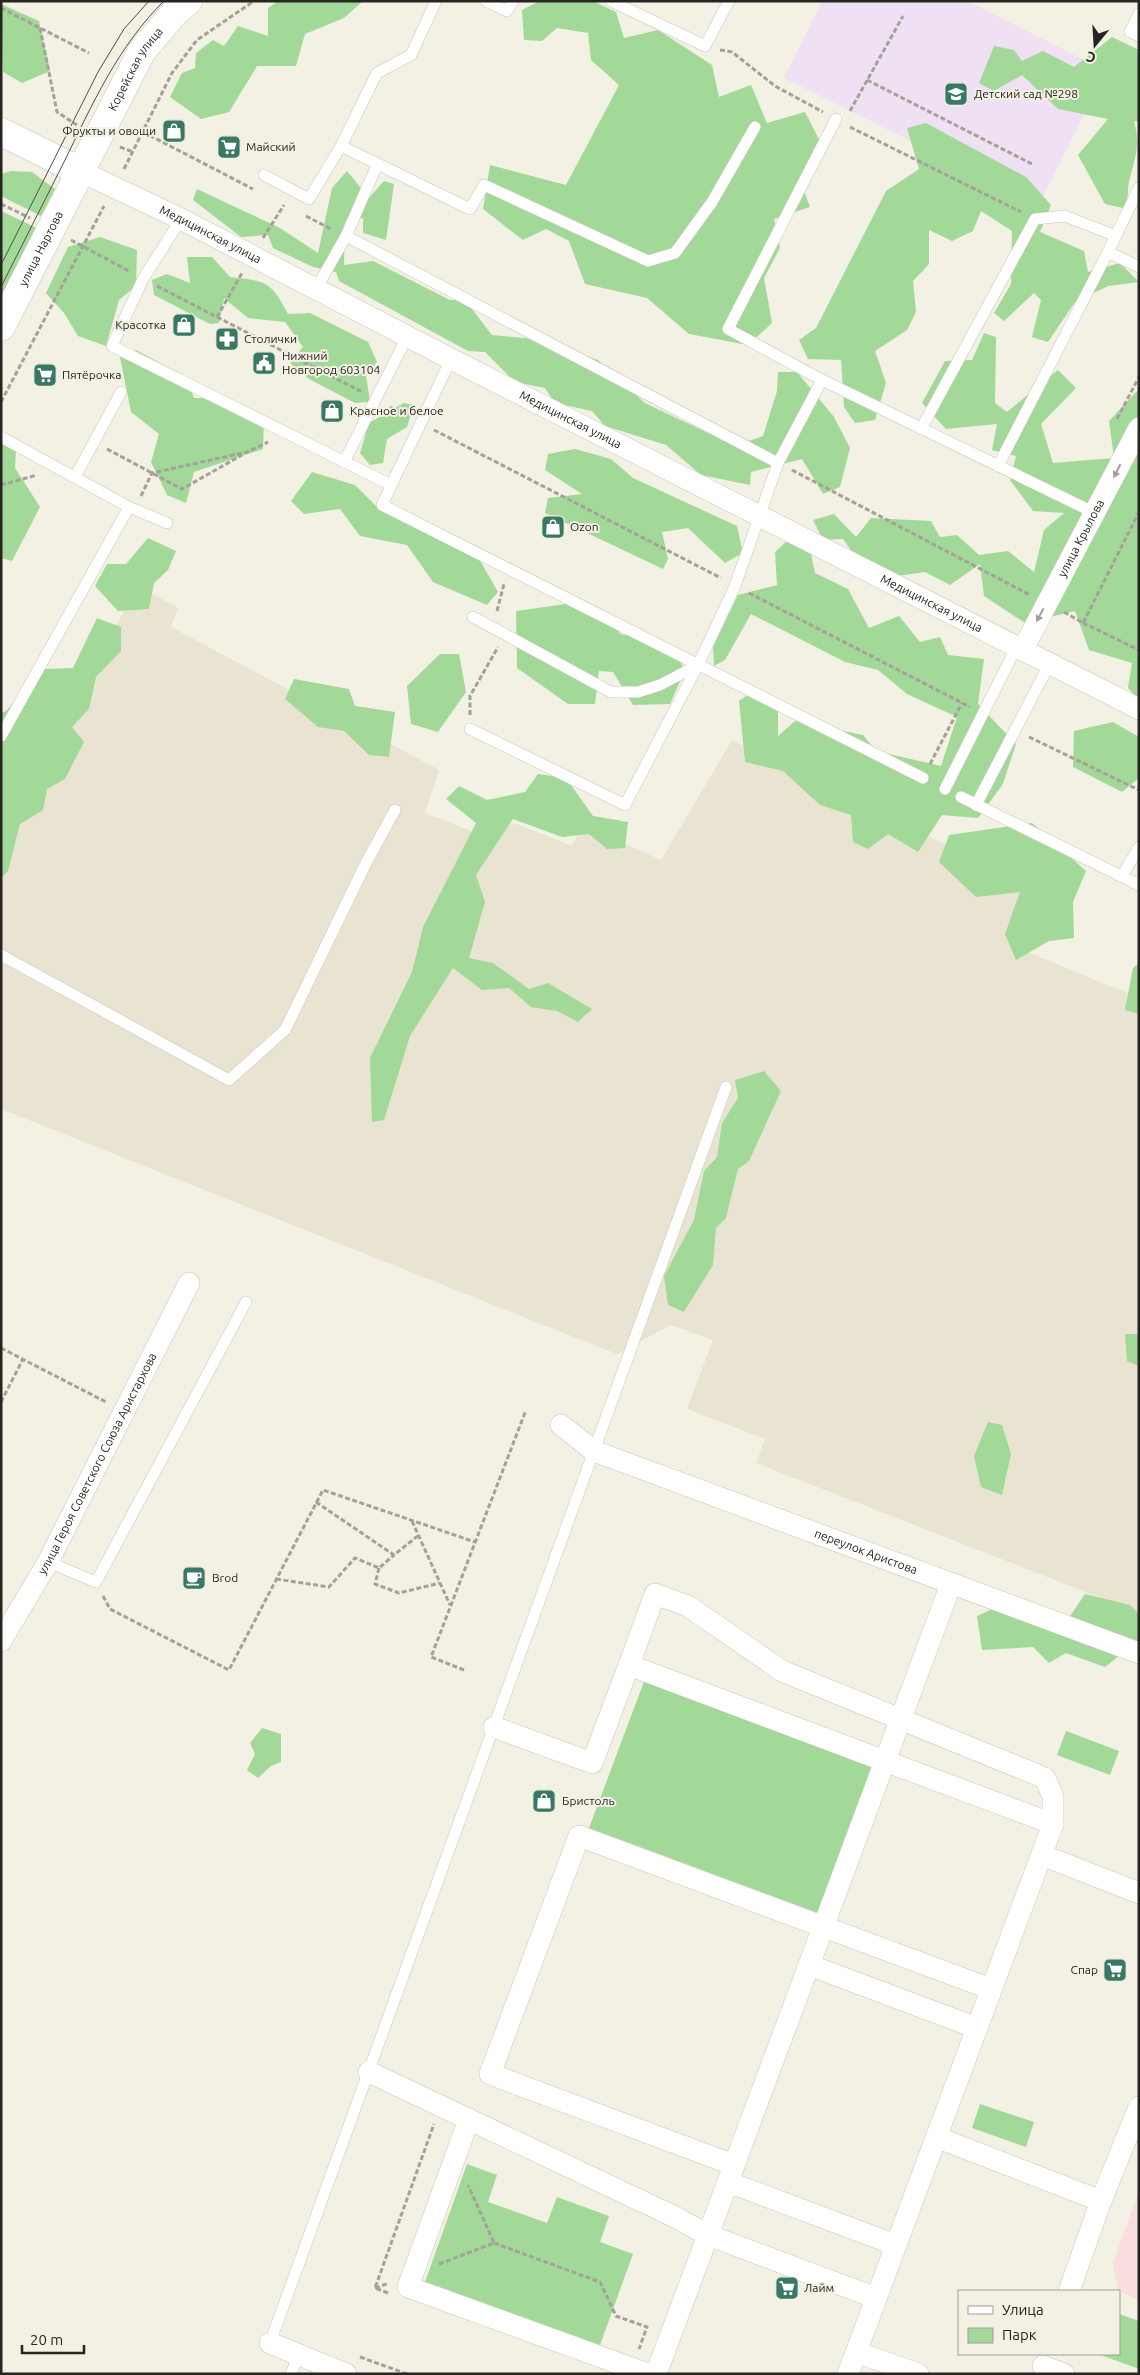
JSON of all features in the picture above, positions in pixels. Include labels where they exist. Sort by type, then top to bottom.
[{"type":"street","name":"Корейская улица","points":[[80,171],[142,51],[175,12],[188,1]]},
{"type":"street","name":"Медицинская улица","points":[[3,139],[115,186],[181,219],[407,337],[1139,709]]},
{"type":"street","name":"улица Нартова","points":[[1,327],[80,171]]},
{"type":"street","name":"улица Крылова","points":[[1020,647],[1047,603],[1139,428]]},
{"type":"street","name":"улица Героя Советского Союза Аристархова","points":[[1,1641],[48,1562],[189,1283]]},
{"type":"street","name":"переулок Аристова","points":[[561,1425],[594,1451],[1139,1653]]},
{"type":"street","points":[[656,2374],[951,1584]]},
{"type":"street","points":[[494,1727],[592,1764],[655,1594],[688,1606],[782,1671],[1045,1778],[1053,1797],[1054,1824],[848,2374]]},
{"type":"street","points":[[629,1665],[1054,1824]]},
{"type":"street","points":[[896,2245],[490,2074],[579,1836],[991,1989]]},
{"type":"street","points":[[1042,1856],[1139,1893]]},
{"type":"street","points":[[809,1965],[977,2028]]},
{"type":"street","points":[[369,2072],[673,2216],[708,2235],[876,2298]]},
{"type":"street","points":[[1069,2290],[1101,2201],[1139,2106]]},
{"type":"street","points":[[469,2119],[408,2287],[640,2371]]},
{"type":"street","points":[[936,2137],[1101,2201]]},
{"type":"street","points":[[270,2343],[295,2364],[346,2374]]},
{"type":"street","points":[[856,2352],[918,2374]]},
{"type":"street","points":[[1044,2365],[1064,2374]]},
{"type":"lane","points":[[264,175],[309,199],[341,146],[377,73],[411,55],[436,1]]},
{"type":"lane","points":[[486,1],[507,11],[513,1]]},
{"type":"lane","points":[[611,1],[705,46],[729,1]]},
{"type":"lane","points":[[1139,14],[1130,32],[1139,36]]},
{"type":"lane","points":[[836,120],[728,329],[822,380],[1095,513]]},
{"type":"lane","points":[[341,146],[470,209],[484,185],[648,261],[675,253],[712,202],[755,127]]},
{"type":"lane","points":[[316,289],[346,236],[377,165]]},
{"type":"lane","points":[[998,466],[1139,188]]},
{"type":"lane","points":[[922,429],[1035,219],[1066,216],[1116,236]]},
{"type":"lane","points":[[181,219],[143,278],[112,346],[391,485]]},
{"type":"lane","points":[[346,236],[778,463]]},
{"type":"lane","points":[[1108,252],[1139,267]]},
{"type":"lane","points":[[344,462],[407,337]]},
{"type":"lane","points":[[451,359],[382,505],[923,778]]},
{"type":"lane","points":[[470,729],[625,805],[698,664],[735,586],[778,463],[822,380]]},
{"type":"lane","points":[[74,477],[121,392]]},
{"type":"lane","points":[[1,437],[132,508],[167,523]]},
{"type":"lane","points":[[1,736],[132,508]]},
{"type":"lane","points":[[473,617],[611,692],[638,692],[660,685],[698,664]]},
{"type":"lane","points":[[944,789],[982,713],[1020,647]]},
{"type":"lane","points":[[976,804],[1050,663]]},
{"type":"lane","points":[[961,797],[1139,885]]},
{"type":"lane","points":[[1,955],[229,1080],[285,1030],[366,863],[395,810]]},
{"type":"lane","points":[[1122,876],[1139,847]]},
{"type":"lane","points":[[270,2343],[726,1087]]},
{"type":"lane","points":[[48,1562],[96,1582],[246,1302]]},
{"type":"path","points":[[1,402],[143,132],[172,72],[197,40],[254,1]]},
{"type":"path","points":[[1,8],[89,53]]},
{"type":"path","points":[[836,120],[851,111],[903,16]]},
{"type":"path","points":[[40,28],[57,112]]},
{"type":"path","points":[[705,46],[732,52],[775,86],[836,120],[1035,219]]},
{"type":"path","points":[[867,80],[1034,165]]},
{"type":"path","points":[[143,132],[258,191]]},
{"type":"path","points":[[275,200],[293,209]]},
{"type":"path","points":[[1,204],[982,713]]},
{"type":"path","points":[[302,214],[346,236]]},
{"type":"path","points":[[94,442],[182,489],[247,452],[287,433]]},
{"type":"path","points":[[132,508],[152,473],[247,452]]},
{"type":"path","points":[[778,463],[1083,623],[1139,650]]},
{"type":"path","points":[[1,485],[59,468]]},
{"type":"path","points":[[1083,623],[1139,512]]},
{"type":"path","points":[[470,729],[470,696],[503,639],[494,619],[501,598]]},
{"type":"path","points":[[923,778],[962,703]]},
{"type":"path","points":[[1015,730],[1139,790]]},
{"type":"path","points":[[1,1348],[125,1411]]},
{"type":"path","points":[[1,1402],[23,1359]]},
{"type":"path","points":[[464,1670],[431,1657],[526,1410]]},
{"type":"path","points":[[96,1582],[110,1609],[229,1670],[323,1490],[476,1542]]},
{"type":"path","points":[[316,1502],[394,1555]]},
{"type":"path","points":[[412,1521],[451,1606]]},
{"type":"path","points":[[418,1535],[380,1568],[374,1584],[399,1593],[440,1582]]},
{"type":"path","points":[[276,1579],[329,1587],[355,1558],[380,1568]]},
{"type":"path","points":[[494,2243],[600,2282],[616,2316],[647,2327],[640,2371]]},
{"type":"shaded area","name":"Детский сад №298","points":[[822,1],[967,1],[1106,71],[1039,205],[784,78]]},
{"type":"shaded area","points":[[138,586],[178,608],[171,627],[439,770],[425,813],[471,831],[517,824],[572,846],[582,825],[661,860],[732,740],[1040,891],[1018,948],[1139,998],[1139,1613],[756,1463],[765,1439],[687,1409],[713,1340],[671,1325],[617,1354],[1,1109],[1,834]]},
{"type":"shaded area","points":[[1139,2191],[1139,2300],[1118,2290],[1113,2263]]},
{"type":"green space","points":[[278,1],[363,1],[344,18],[305,34],[296,66],[257,66],[229,112],[201,119],[170,97],[182,73],[195,68],[196,53],[213,40],[224,46],[238,26],[268,36],[268,8]]},
{"type":"green space","points":[[540,1],[593,1],[616,12],[624,38],[658,30],[712,65],[719,97],[751,85],[767,123],[805,112],[826,153],[799,178],[810,207],[774,219],[780,248],[764,278],[772,323],[748,345],[689,334],[647,298],[585,284],[569,241],[546,229],[523,240],[483,209],[490,165],[566,185],[619,85],[591,60],[588,33],[557,28],[542,41],[524,40],[522,10]]},
{"type":"green space","points":[[1,4],[39,21],[50,71],[22,83],[3,72]]},
{"type":"green space","points":[[1112,37],[1139,50],[1139,122],[1134,121],[1137,136],[1136,150],[1128,185],[1127,209],[1105,204],[1078,155],[1108,119],[1058,109],[1022,75],[994,91],[979,83],[994,46],[1014,50],[1022,61],[1043,51],[1074,67]]},
{"type":"green space","points":[[926,123],[1026,177],[1051,205],[1040,232],[1084,251],[1088,272],[1120,263],[1139,282],[1108,286],[1075,302],[1048,342],[1032,337],[1041,300],[1034,293],[1004,321],[994,313],[1011,284],[1012,231],[981,211],[973,231],[952,241],[929,230],[929,264],[913,281],[916,312],[907,330],[875,351],[886,383],[875,420],[855,423],[844,407],[841,360],[808,359],[799,340],[816,328],[886,191],[919,169],[907,128]]},
{"type":"green space","points":[[11,171],[32,172],[55,189],[41,216],[1,196],[1,174]]},
{"type":"green space","points":[[347,171],[369,198],[384,181],[394,184],[386,240],[363,233],[363,218],[345,221],[344,265],[373,261],[450,300],[465,300],[492,335],[534,339],[598,360],[645,403],[735,446],[763,436],[777,391],[778,372],[797,372],[834,417],[850,448],[840,487],[823,494],[802,459],[751,472],[750,485],[701,475],[666,445],[605,426],[592,411],[555,403],[545,388],[515,382],[485,352],[468,351],[339,281],[336,272],[313,267],[273,248],[268,235],[241,237],[193,200],[197,189],[280,228],[318,253],[332,188]]},
{"type":"green space","points":[[1,211],[37,228],[1,298]]},
{"type":"green space","points":[[100,237],[137,250],[136,286],[119,300],[106,346],[78,336],[64,313],[46,293],[68,247]]},
{"type":"green space","points":[[187,257],[212,257],[230,277],[260,282],[272,289],[288,314],[310,313],[368,342],[377,362],[366,375],[370,402],[355,403],[309,379],[290,363],[303,347],[285,322],[248,318],[224,298],[219,323],[210,324],[154,295],[152,280],[167,274],[190,283]]},
{"type":"green space","points":[[984,333],[996,337],[995,403],[1007,412],[1058,370],[1076,388],[1041,424],[1053,463],[1114,458],[1109,421],[1139,389],[1139,700],[1128,688],[1132,663],[1089,650],[1075,611],[1025,623],[984,596],[980,564],[950,585],[925,572],[897,576],[853,553],[843,539],[823,540],[813,520],[834,514],[856,537],[871,518],[931,521],[940,537],[957,535],[979,555],[1008,551],[1034,572],[1044,530],[1064,513],[1033,511],[1010,480],[1016,456],[992,450],[997,424],[946,429],[922,403],[945,361],[972,360]]},
{"type":"green space","points":[[136,350],[186,377],[194,398],[227,398],[264,416],[263,449],[194,472],[186,503],[167,495],[151,462],[159,434],[131,412],[120,357]]},
{"type":"green space","points":[[404,403],[414,405],[407,427],[387,439],[383,463],[370,465],[360,453],[369,423]]},
{"type":"green space","points":[[1,441],[16,449],[15,468],[40,507],[12,561],[1,558]]},
{"type":"green space","points":[[575,449],[611,459],[633,478],[737,526],[743,553],[725,563],[688,528],[662,532],[668,559],[663,569],[545,513],[548,498],[582,494],[545,470],[548,454]]},
{"type":"green space","points":[[312,472],[355,485],[380,510],[423,519],[435,538],[470,543],[498,592],[487,605],[433,582],[407,545],[360,536],[340,509],[304,514],[291,501]]},
{"type":"green space","points":[[791,537],[810,549],[815,573],[848,589],[869,628],[899,616],[920,642],[940,637],[948,655],[984,659],[978,704],[1016,744],[1003,784],[978,818],[942,815],[918,852],[888,834],[868,849],[853,842],[851,815],[820,805],[783,771],[745,762],[739,701],[758,688],[778,700],[778,736],[795,721],[863,735],[876,751],[941,766],[957,717],[907,694],[878,670],[845,662],[751,614],[725,660],[714,666],[713,647],[738,595],[777,585],[775,552]]},
{"type":"green space","points":[[148,538],[176,551],[168,570],[154,583],[149,609],[118,611],[95,586],[107,564],[126,564]]},
{"type":"green space","points":[[587,601],[621,634],[672,646],[685,670],[670,704],[633,705],[613,672],[599,671],[595,704],[568,704],[517,668],[516,611]]},
{"type":"green space","points":[[97,618],[121,627],[121,651],[96,677],[89,709],[72,727],[84,742],[65,779],[47,789],[43,810],[20,824],[8,871],[1,878],[1,713],[6,711],[43,669],[73,668]]},
{"type":"green space","points":[[440,654],[459,654],[466,692],[438,732],[411,724],[407,686]]},
{"type":"green space","points":[[294,679],[349,689],[355,706],[395,712],[389,757],[369,755],[344,731],[318,727],[285,699]]},
{"type":"green space","points":[[1113,722],[1139,737],[1139,778],[1122,792],[1073,767],[1074,731]]},
{"type":"green space","points":[[538,774],[566,778],[593,816],[628,822],[625,848],[607,849],[589,834],[562,837],[513,819],[476,875],[485,902],[469,958],[493,963],[529,989],[548,983],[592,1009],[578,1022],[557,1011],[531,1007],[509,988],[482,990],[453,968],[410,1036],[384,1120],[372,1122],[370,1058],[412,972],[423,927],[476,823],[446,799],[459,786],[487,800],[525,792]]},
{"type":"green space","points":[[1032,823],[1086,871],[1073,902],[1074,938],[1049,941],[1016,960],[1005,934],[1020,892],[976,897],[939,862],[949,835]]},
{"type":"green space","points":[[1139,963],[1139,1014],[1125,1010],[1133,968]]},
{"type":"green space","points":[[764,1071],[781,1091],[749,1161],[738,1169],[726,1218],[716,1228],[713,1265],[684,1312],[668,1305],[664,1276],[694,1220],[704,1171],[717,1157],[722,1123],[738,1098],[735,1080]]},
{"type":"green space","points":[[1125,1334],[1139,1334],[1139,1366],[1127,1361]]},
{"type":"green space","points":[[988,1422],[1002,1425],[1011,1454],[1002,1495],[981,1487],[974,1456]]},
{"type":"green space","points":[[1085,1594],[1130,1605],[1139,1614],[1139,1640],[1105,1667],[1066,1653],[1049,1663],[1033,1647],[982,1650],[977,1616],[1006,1603],[1062,1628]]},
{"type":"green space","points":[[645,1679],[873,1765],[818,1913],[589,1828]]},
{"type":"green space","points":[[262,1728],[281,1734],[281,1762],[271,1766],[258,1778],[247,1770],[255,1754],[250,1743]]},
{"type":"green space","points":[[1066,1731],[1119,1751],[1110,1775],[1057,1755]]},
{"type":"green space","points":[[980,2104],[1034,2122],[1026,2147],[972,2128]]},
{"type":"green space","points":[[467,2164],[497,2175],[488,2202],[547,2223],[557,2197],[609,2216],[600,2242],[633,2254],[600,2345],[425,2282]]},
{"type":"green space","points":[[1120,2314],[1139,2321],[1139,2369],[1101,2355],[1120,2355]]},
{"type":"tram line","points":[[1,265],[98,72],[124,29],[149,1]]},
{"type":"tram line","points":[[1,287],[107,77],[133,37],[164,1]]},
{"type":"place","name":"Детский сад №298","points":[[956,94]]},
{"type":"place","name":"Фрукты и овощи","points":[[174,131]]},
{"type":"place","name":"Майский","points":[[229,147]]},
{"type":"place","name":"Красотка","points":[[184,325]]},
{"type":"place","name":"Столички","points":[[227,339]]},
{"type":"place","name":"Нижний Новгород 603104","points":[[264,363]]},
{"type":"place","name":"Пятёрочка","points":[[45,375]]},
{"type":"place","name":"Красное и белое","points":[[332,411]]},
{"type":"place","name":"Ozon","points":[[553,527]]},
{"type":"place","name":"Brod","points":[[194,1578]]},
{"type":"place","name":"Бристоль","points":[[544,1801]]},
{"type":"place","name":"Спар","points":[[1115,1970]]},
{"type":"place","name":"Лайм","points":[[787,2288]]}]
